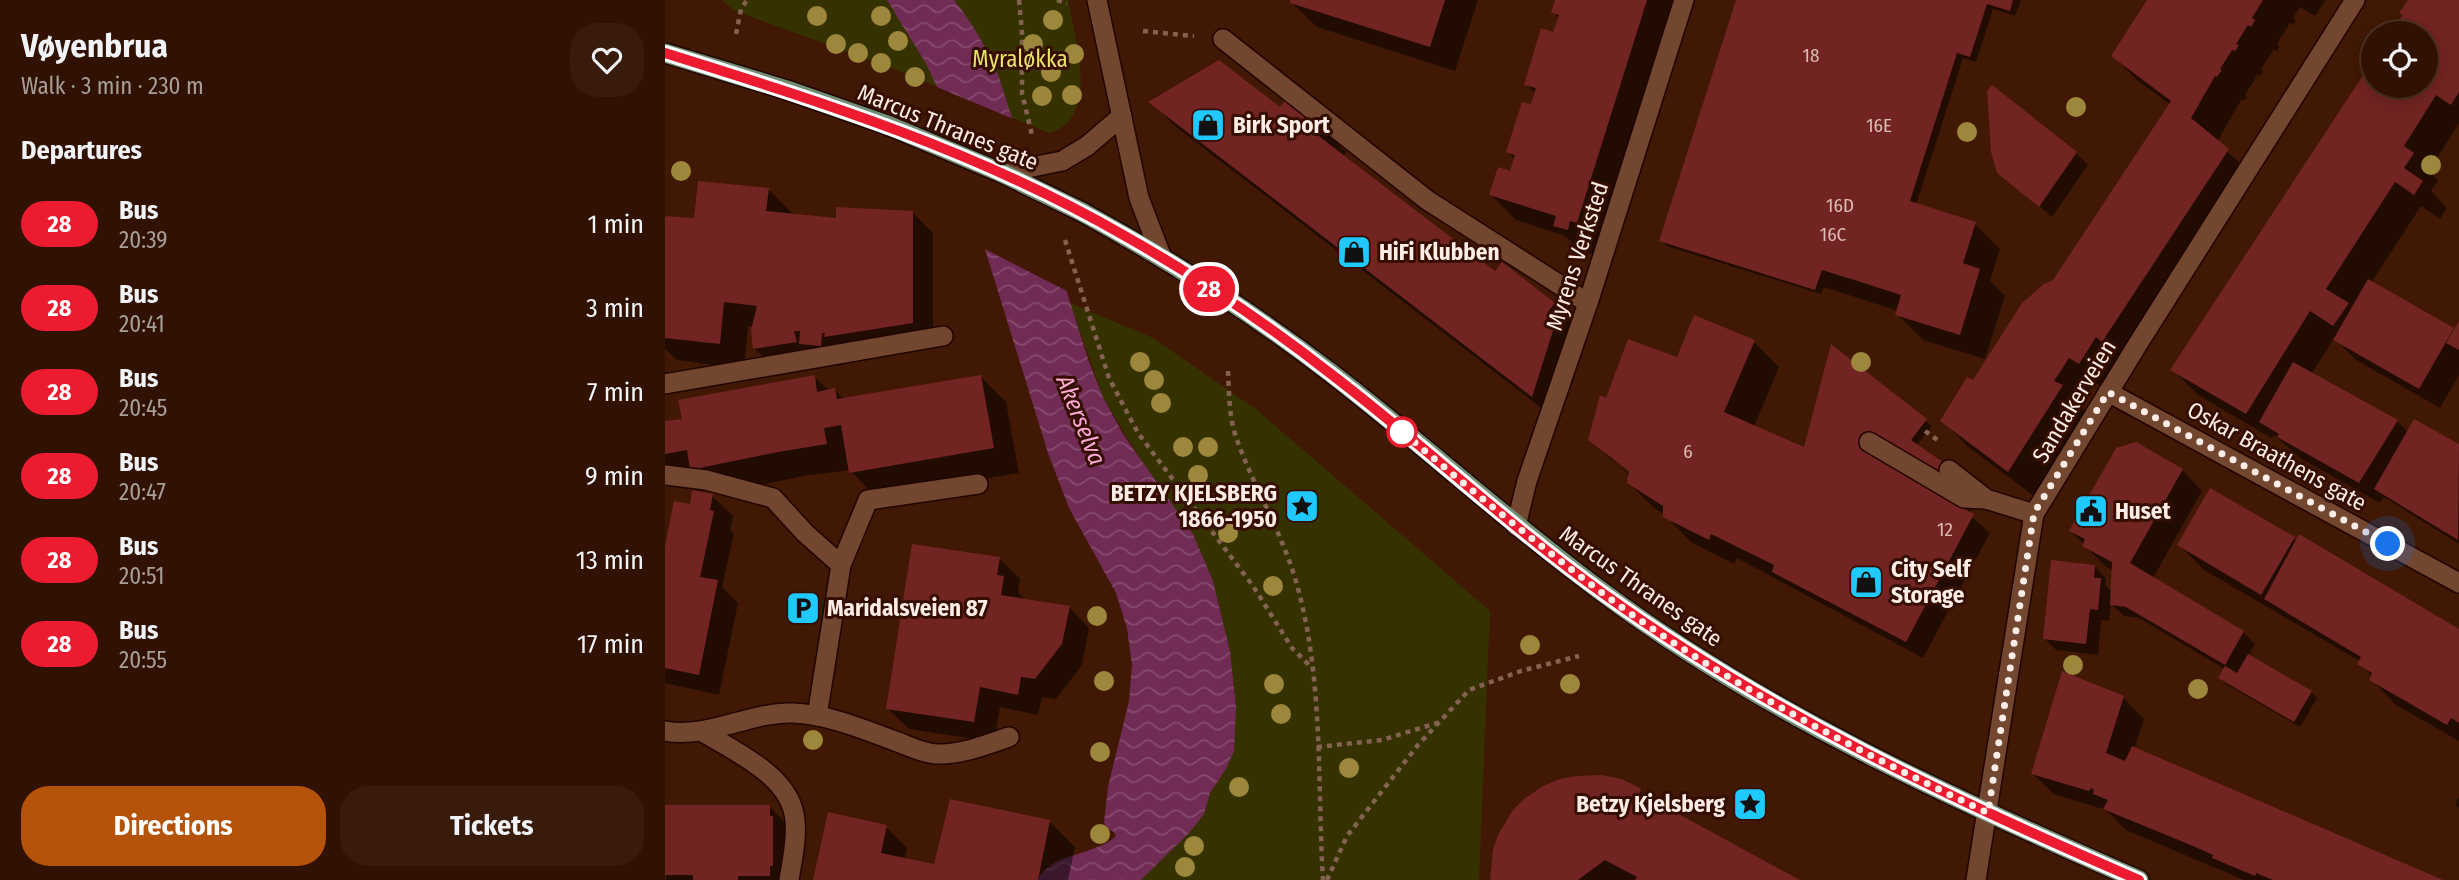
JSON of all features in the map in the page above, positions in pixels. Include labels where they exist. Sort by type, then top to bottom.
[{"type":"main road","name":"Marcus Thranes gate","points":[[665,53],[787,90],[890,126],[1002,173],[1082,212],[1221,296],[1331,373],[1516,527],[1602,593],[1658,631],[1763,696],[1868,755],[1988,813],[2139,880]]},
{"type":"street","points":[[1097,0],[1139,198],[1162,258]]},
{"type":"street","name":"Myrens Verksted","points":[[1516,527],[1527,481],[1684,0]]},
{"type":"street","name":"Sandakerveien","points":[[1976,880],[2034,513],[2355,0]]},
{"type":"street","points":[[1223,38],[1427,200],[1587,303]]},
{"type":"street","points":[[1002,173],[1062,161],[1087,146],[1122,116]]},
{"type":"street","points":[[665,384],[943,337]]},
{"type":"street","name":"Oskar Braathens gate","points":[[2108,392],[2459,583]]},
{"type":"street","points":[[1869,442],[1964,498],[1986,499],[2034,513]]},
{"type":"street","points":[[1949,470],[1986,499]]},
{"type":"street","points":[[665,475],[706,480],[773,498],[805,533],[841,565]]},
{"type":"street","points":[[817,716],[841,565],[868,500],[978,484]]},
{"type":"street","points":[[665,731],[701,731],[759,717],[791,713],[817,716],[853,726],[920,752],[939,754],[979,747],[1009,737]]},
{"type":"street","points":[[701,731],[751,762],[779,785],[788,798],[795,820],[789,880]]},
{"type":"path","points":[[736,34],[741,9],[747,0]]},
{"type":"path","points":[[1019,0],[1022,32],[1021,93],[1033,137]]},
{"type":"path","points":[[1143,31],[1223,38]]},
{"type":"path","points":[[1065,239],[1109,377],[1138,433],[1253,586],[1292,648],[1314,670]]},
{"type":"path","points":[[1228,371],[1230,409],[1236,438],[1274,521],[1295,577],[1308,629],[1314,670],[1325,880]]},
{"type":"path","points":[[1325,880],[1347,836],[1419,745],[1469,690],[1521,671],[1579,656]]},
{"type":"path","points":[[1317,747],[1382,740],[1440,722]]},
{"type":"green space","name":"Myraløkka","points":[[722,0],[1068,0],[1079,55],[1080,95],[1075,112],[1065,125],[1049,133],[894,69],[735,11]]},
{"type":"green space","points":[[1070,303],[1153,338],[1257,410],[1490,611],[1479,880],[1141,880],[1204,814],[1210,793],[1226,769],[1236,706],[1230,651],[1213,581],[1193,534],[1145,467],[1103,397]]},
{"type":"water","name":"Akerselva","points":[[887,0],[954,0],[990,56],[1089,362],[1103,397],[1123,434],[1193,534],[1213,581],[1230,651],[1236,706],[1234,751],[1210,793],[1204,814],[1189,833],[1141,880],[1038,880],[1043,871],[1052,865],[1097,847],[1116,836],[1106,828],[1104,822],[1108,787],[1129,701],[1132,665],[1127,628],[1116,593],[1069,508],[1048,453],[940,93],[925,62]]},
{"type":"pier","points":[[932,85],[1016,120],[1071,293],[981,247]]},
{"type":"building","points":[[1290,0],[1445,0],[1430,47],[1290,3]]},
{"type":"building","points":[[1555,0],[1647,0],[1577,223],[1570,221],[1568,230],[1553,226],[1556,216],[1489,195],[1498,167],[1510,171],[1515,155],[1506,152],[1522,102],[1531,104],[1536,88],[1524,85],[1541,28],[1553,32],[1559,15],[1551,13]]},
{"type":"building","points":[[1736,0],[2013,0],[2010,11],[1987,4],[1970,57],[1957,53],[1910,201],[1976,222],[1963,263],[1980,269],[1960,335],[1895,315],[1901,295],[1864,283],[1822,270],[1815,290],[1659,241]]},
{"type":"building","points":[[2147,0],[2263,0],[2252,18],[2255,20],[2251,27],[2248,25],[2236,44],[2239,45],[2235,51],[2232,50],[2191,118],[2229,149],[2102,342],[2096,337],[2079,364],[2069,358],[2054,381],[2063,385],[2008,472],[1940,421],[1967,377],[1973,380],[2022,303],[2044,284],[2053,280],[2171,101],[2111,56]]},
{"type":"building","points":[[2408,0],[2459,0],[2459,92],[2451,105],[2438,96],[2438,21],[2399,21],[2403,15],[2399,13]]},
{"type":"building","points":[[1219,60],[1280,107],[1287,98],[1322,126],[1316,134],[1495,271],[1502,262],[1555,303],[1548,312],[1557,318],[1532,397],[1148,102]]},
{"type":"building","points":[[2361,78],[2361,98],[2434,98],[2404,146],[2414,153],[2404,168],[2423,181],[2414,195],[2395,182],[2326,289],[2349,303],[2333,326],[2310,311],[2246,414],[2170,370]]},
{"type":"building","points":[[1992,85],[2077,152],[2039,207],[1997,173],[1991,152],[1987,91]]},
{"type":"building","points":[[698,181],[769,188],[766,211],[836,218],[836,207],[913,211],[913,323],[824,337],[825,333],[822,333],[821,346],[799,344],[800,331],[794,331],[797,342],[753,349],[751,330],[757,306],[724,302],[720,344],[665,338],[665,216],[694,218]]},
{"type":"building","points":[[2368,279],[2454,328],[2419,389],[2333,340]]},
{"type":"building","points":[[1694,315],[1755,340],[1724,412],[1804,447],[1831,344],[1927,419],[1911,440],[1976,485],[1963,508],[1974,514],[1906,642],[1772,572],[1774,565],[1711,534],[1709,540],[1663,517],[1663,506],[1627,483],[1629,471],[1588,440],[1600,395],[1606,398],[1628,339],[1677,357]]},
{"type":"building","points":[[2459,321],[2459,350],[2446,343]]},
{"type":"building","points":[[2293,362],[2398,420],[2359,483],[2277,437],[2279,434],[2259,422]]},
{"type":"building","points":[[815,375],[817,392],[835,388],[837,399],[981,375],[994,448],[849,473],[841,425],[824,428],[827,444],[690,470],[687,450],[665,454],[665,421],[682,419],[678,400]]},
{"type":"building","points":[[2414,419],[2459,444],[2458,540],[2374,489]]},
{"type":"building","points":[[2136,442],[2183,469],[2130,563],[2244,631],[2225,665],[2126,607],[2110,605],[2112,562],[2082,546],[2085,539],[2069,531],[2116,448]]},
{"type":"building","points":[[2210,488],[2295,537],[2261,595],[2177,545]]},
{"type":"building","points":[[692,490],[713,494],[710,510],[714,511],[700,577],[718,580],[699,675],[665,668],[665,546],[674,501],[690,504]]},
{"type":"building","points":[[2299,534],[2459,629],[2459,723],[2451,718],[2447,725],[2369,680],[2372,673],[2357,664],[2361,657],[2264,599]]},
{"type":"building","points":[[912,544],[1000,557],[997,575],[1004,576],[1001,595],[1070,606],[1062,644],[1035,679],[1021,677],[1018,695],[980,687],[974,722],[886,709]]},
{"type":"building","points":[[2051,560],[2095,565],[2094,578],[2101,578],[2098,610],[2090,609],[2086,644],[2043,639]]},
{"type":"building","points":[[2248,654],[2312,691],[2294,722],[2218,678],[2225,666],[2237,673]]},
{"type":"building","points":[[2062,671],[2124,696],[2106,753],[2125,761],[2132,746],[2443,880],[2273,880],[2256,873],[2255,876],[2212,858],[2213,855],[2193,846],[2103,809],[2108,800],[2093,794],[2094,790],[2091,788],[2089,791],[2031,774]]},
{"type":"building","points":[[1601,775],[1634,785],[1641,789],[1640,793],[1800,880],[1635,880],[1637,877],[1605,860],[1578,880],[1490,880],[1493,850],[1498,835],[1513,810],[1524,799],[1543,786],[1560,779]]},
{"type":"building","points":[[950,799],[1050,820],[1038,880],[813,880],[828,812],[887,825],[881,853],[934,864]]},
{"type":"building","points":[[665,805],[770,805],[770,816],[773,816],[773,866],[770,866],[770,876],[738,876],[738,880],[693,880],[693,875],[665,875]]},
{"type":"bus line","name":"28","points":[[665,53],[787,90],[890,126],[1002,173],[1128,237],[1221,296],[1331,373],[1516,527],[1602,593],[1658,631],[1763,696],[1868,755],[1988,813],[2139,880]]},
{"type":"place","name":"Birk Sport","points":[[1208,125]]},
{"type":"place","name":"HiFi Klubben","points":[[1354,252]]},
{"type":"place","name":"BETZY KJELSBERG 1866-1950","points":[[1302,506]]},
{"type":"place","name":"Huset","points":[[2091,511]]},
{"type":"place","name":"City Self Storage","points":[[1866,582]]},
{"type":"place","name":"Maridalsveien 87","points":[[803,608]]},
{"type":"place","name":"Betzy Kjelsberg","points":[[1750,804]]},
{"type":"route","points":[[1402,432],[1399,429],[1516,527],[1602,593],[1658,631],[1825,732],[1988,813],[2034,513],[2108,392],[2388,544]]}]
